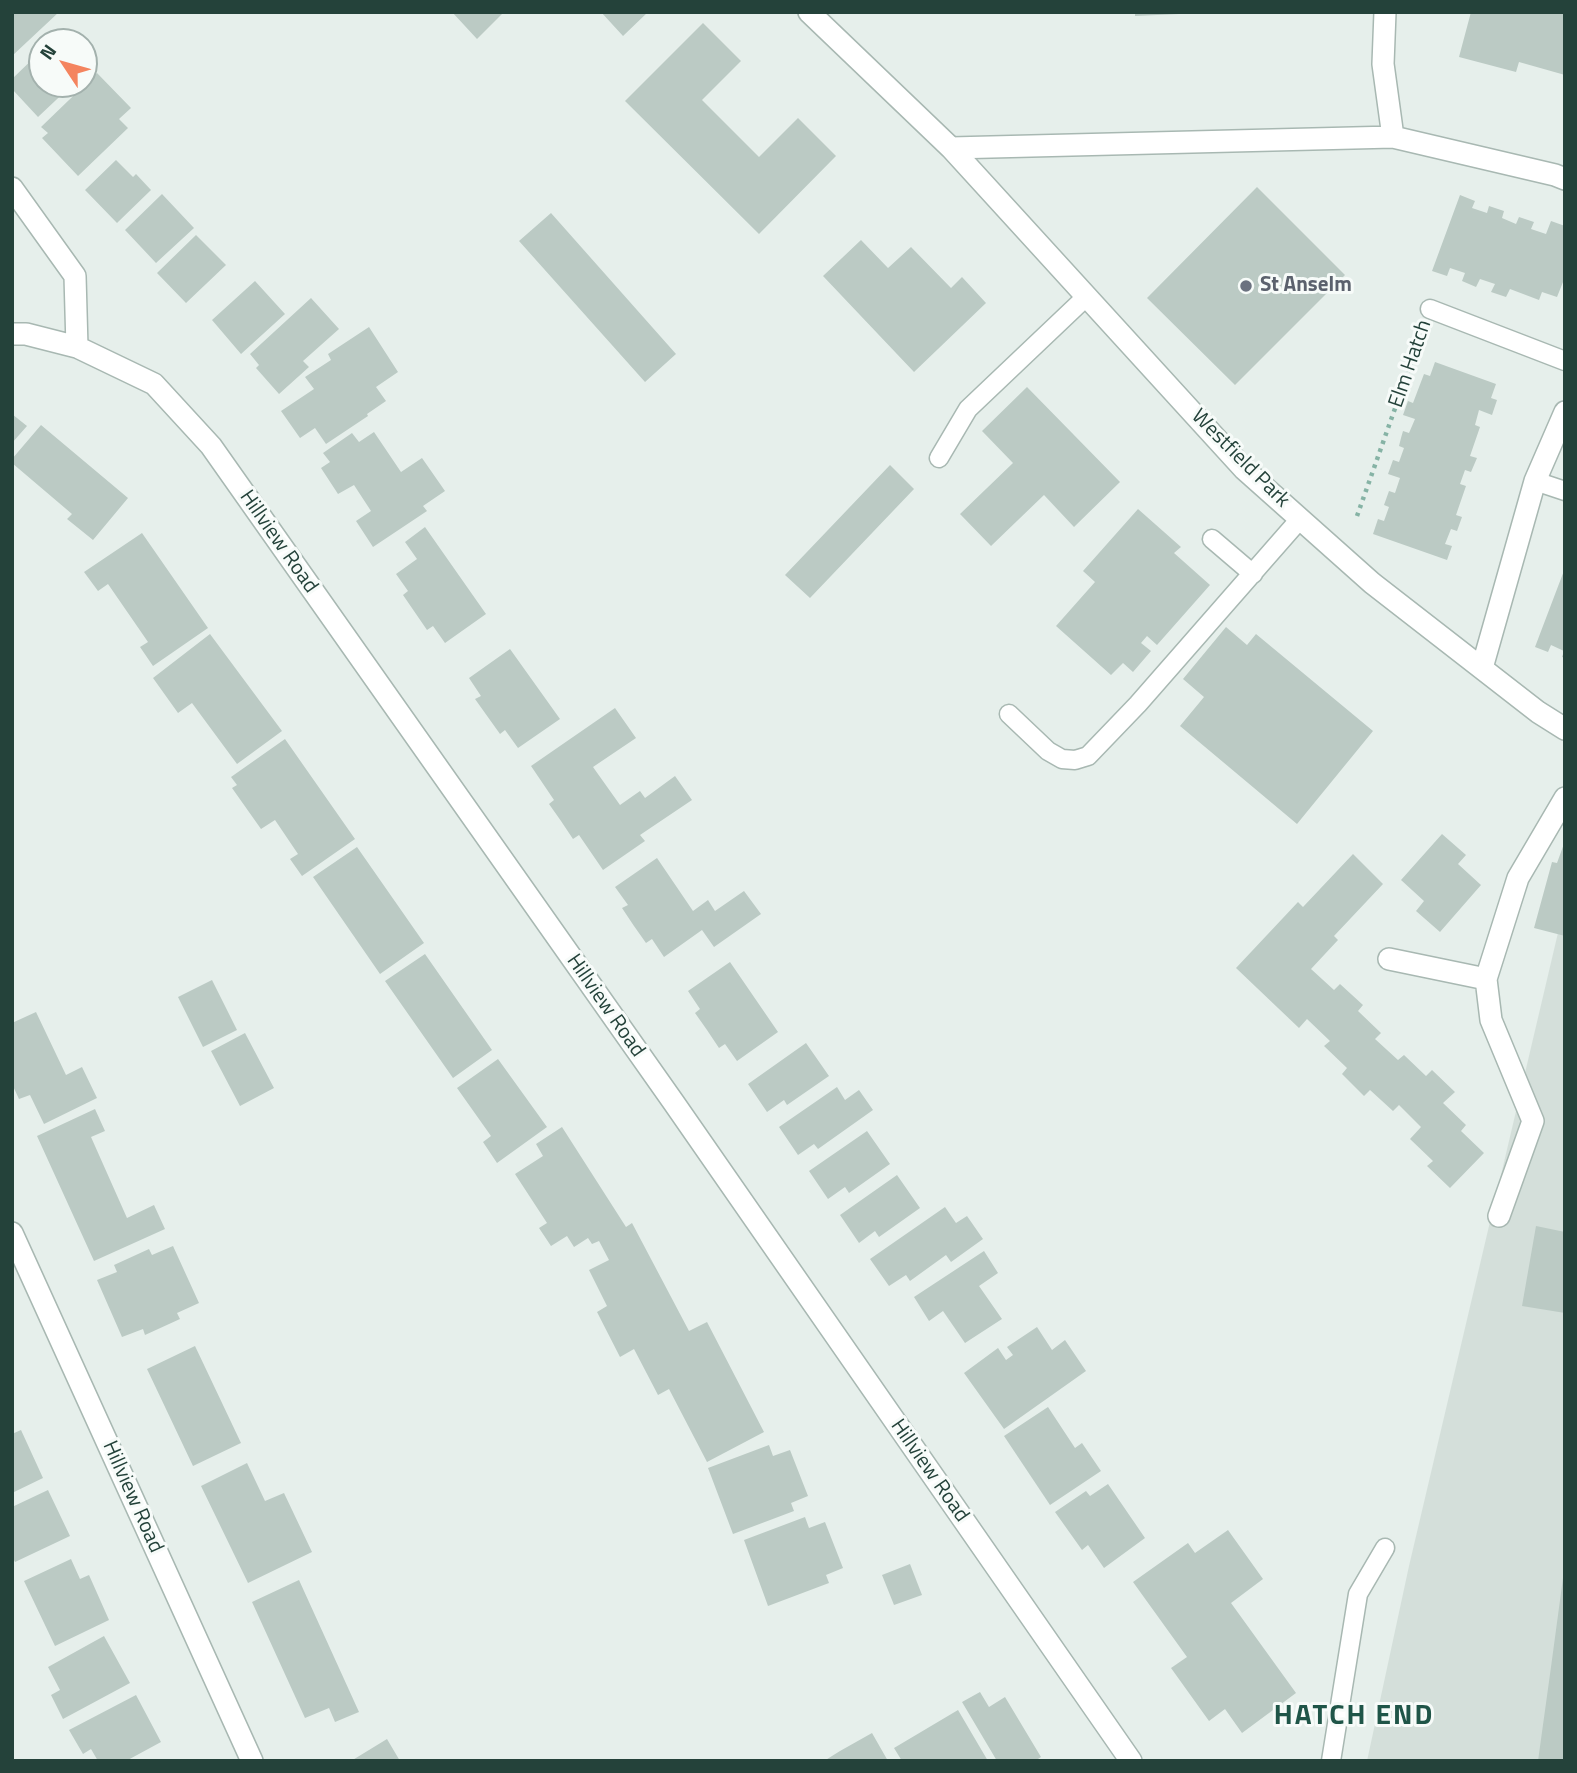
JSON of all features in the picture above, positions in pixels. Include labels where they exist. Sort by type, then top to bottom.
[{"type":"street","name":"Westfield Park","points":[[809,12],[951,148],[1244,468],[1371,583],[1538,712],[1565,729]]},
{"type":"street","points":[[1385,12],[1383,64],[1393,137]]},
{"type":"street","points":[[951,148],[1393,137],[1565,179]]},
{"type":"street","points":[[12,187],[75,276],[77,347]]},
{"type":"street","name":"Hillview Road","points":[[12,334],[26,334],[77,347],[154,384],[211,446],[681,1114],[1131,1761]]},
{"type":"street","points":[[1482,668],[1535,481],[1565,412]]},
{"type":"street","points":[[1499,1216],[1532,1121],[1491,1020],[1486,979],[1518,878],[1565,798]]},
{"type":"street","points":[[1389,959],[1486,979]]},
{"type":"street","name":"Hillview Road","points":[[12,1233],[252,1761]]},
{"type":"lane","points":[[939,458],[968,409],[1087,296]]},
{"type":"lane","name":"Elm Hatch","points":[[1430,309],[1565,361]]},
{"type":"lane","points":[[1535,481],[1565,491]]},
{"type":"lane","points":[[1009,714],[1048,751],[1062,759],[1075,760],[1088,756],[1138,704],[1300,519]]},
{"type":"lane","points":[[1212,539],[1253,575]]},
{"type":"lane","points":[[1331,1761],[1358,1594],[1385,1548]]},
{"type":"path","name":"Elm Hatch","points":[[1357,516],[1430,309]]},
{"type":"shaded area","points":[[1565,903],[1565,1761],[1367,1761],[1409,1566]]},
{"type":"building","points":[[12,12],[59,12],[42,28],[28,28],[28,41],[12,56]]},
{"type":"building","points":[[452,12],[504,12],[477,39]]},
{"type":"building","points":[[601,12],[648,12],[623,36]]},
{"type":"building","points":[[1135,12],[1179,12],[1179,14],[1135,16]]},
{"type":"building","points":[[1471,12],[1565,12],[1565,75],[1519,62],[1516,72],[1459,57]]},
{"type":"building","points":[[703,23],[741,61],[702,100],[759,157],[798,118],[836,156],[759,234],[625,101]]},
{"type":"building","points":[[28,64],[28,98],[58,98],[38,117],[12,89],[12,79]]},
{"type":"building","points":[[98,74],[131,108],[119,119],[128,128],[78,176],[42,138],[48,133],[41,127],[71,98],[98,98]]},
{"type":"building","points":[[116,160],[133,177],[136,174],[151,190],[117,223],[85,190]]},
{"type":"building","name":"St Anselm","points":[[1257,187],[1345,275],[1235,385],[1147,298]]},
{"type":"building","points":[[162,194],[194,228],[156,263],[125,230]]},
{"type":"building","points":[[1460,195],[1475,201],[1472,208],[1487,213],[1489,206],[1504,211],[1502,218],[1516,224],[1519,217],[1534,222],[1531,229],[1546,234],[1551,221],[1565,226],[1565,277],[1557,297],[1542,292],[1539,300],[1510,289],[1506,297],[1491,292],[1495,284],[1480,279],[1476,287],[1462,281],[1465,273],[1450,268],[1447,276],[1432,271]]},
{"type":"building","points":[[551,213],[676,354],[645,382],[519,241]]},
{"type":"building","points":[[196,235],[226,265],[186,303],[157,273]]},
{"type":"building","points":[[861,240],[888,268],[911,247],[951,288],[962,277],[986,303],[914,372],[823,276]]},
{"type":"building","points":[[255,281],[285,314],[241,354],[212,320]]},
{"type":"building","points":[[311,298],[339,329],[303,361],[309,367],[279,394],[256,368],[259,365],[250,354]]},
{"type":"building","points":[[369,327],[398,372],[376,387],[386,401],[326,444],[315,428],[300,438],[281,411],[314,389],[305,377],[331,360],[328,354]]},
{"type":"building","points":[[1435,362],[1496,384],[1491,398],[1497,400],[1492,415],[1479,410],[1475,425],[1480,427],[1470,456],[1477,458],[1471,472],[1465,470],[1460,484],[1466,486],[1456,515],[1462,517],[1457,531],[1451,529],[1445,544],[1452,546],[1447,560],[1373,534],[1378,519],[1384,521],[1389,507],[1384,505],[1389,491],[1395,493],[1400,478],[1388,474],[1393,460],[1399,462],[1404,448],[1399,446],[1403,431],[1409,433],[1415,419],[1403,415],[1408,401],[1413,403],[1424,374],[1430,376]]},
{"type":"building","points":[[1027,387],[1120,482],[1074,527],[1044,495],[991,546],[960,514],[1013,463],[982,431]]},
{"type":"building","points":[[12,414],[27,426],[12,443]]},
{"type":"building","points":[[41,425],[128,498],[93,540],[67,519],[72,514],[12,463],[12,459]]},
{"type":"building","points":[[374,432],[401,472],[422,458],[445,491],[423,506],[427,511],[373,547],[356,521],[371,511],[354,485],[338,494],[321,468],[330,462],[323,453],[352,433],[359,442]]},
{"type":"building","points":[[890,465],[914,489],[810,598],[785,575]]},
{"type":"building","points":[[1138,509],[1181,547],[1174,553],[1210,585],[1157,645],[1147,636],[1141,643],[1151,651],[1133,672],[1123,663],[1111,675],[1056,626],[1095,582],[1083,571]]},
{"type":"building","points":[[425,527],[486,614],[445,643],[433,626],[427,630],[403,595],[408,591],[396,574],[417,559],[405,542]]},
{"type":"building","points":[[142,533],[208,628],[153,666],[140,647],[148,642],[108,584],[98,591],[84,572]]},
{"type":"building","points":[[1565,568],[1565,658],[1562,657],[1564,651],[1551,645],[1548,652],[1535,647]]},
{"type":"building","points":[[1226,627],[1247,645],[1256,634],[1373,731],[1297,824],[1180,726],[1204,697],[1183,679]]},
{"type":"building","points":[[210,634],[282,731],[237,764],[192,703],[178,713],[153,678]]},
{"type":"building","points":[[510,649],[560,719],[518,748],[505,730],[500,734],[475,699],[481,696],[469,678]]},
{"type":"building","points":[[615,708],[636,738],[593,767],[620,805],[640,791],[645,798],[675,776],[692,800],[640,835],[645,841],[603,870],[579,835],[573,839],[549,804],[554,800],[531,766]]},
{"type":"building","points":[[285,739],[355,839],[302,876],[290,859],[298,854],[275,820],[261,829],[232,788],[237,785],[231,777]]},
{"type":"building","points":[[1442,834],[1466,855],[1458,864],[1481,885],[1440,932],[1416,911],[1424,901],[1401,880]]},
{"type":"building","points":[[1565,841],[1565,936],[1534,928],[1552,862],[1557,863]]},
{"type":"building","points":[[357,847],[424,943],[380,974],[313,877]]},
{"type":"building","points":[[1353,854],[1383,884],[1334,936],[1338,940],[1311,969],[1334,990],[1340,984],[1363,1005],[1358,1011],[1381,1033],[1375,1039],[1398,1060],[1404,1055],[1426,1076],[1432,1070],[1455,1092],[1443,1103],[1466,1125],[1461,1131],[1484,1153],[1450,1188],[1427,1166],[1433,1161],[1410,1139],[1421,1127],[1399,1105],[1393,1111],[1370,1090],[1364,1096],[1342,1074],[1347,1068],[1324,1046],[1330,1041],[1307,1019],[1299,1028],[1236,968],[1298,902],[1303,907]]},
{"type":"building","points":[[657,858],[693,911],[708,900],[715,911],[744,891],[761,914],[714,947],[702,930],[664,957],[652,939],[646,943],[634,926],[622,908],[628,905],[615,887]]},
{"type":"building","points":[[425,954],[492,1050],[453,1078],[385,981]]},
{"type":"building","points":[[730,962],[778,1032],[737,1061],[725,1044],[719,1048],[695,1013],[700,1009],[688,991]]},
{"type":"building","points":[[212,980],[237,1030],[203,1047],[178,997]]},
{"type":"building","points":[[36,1012],[66,1075],[82,1067],[97,1098],[44,1124],[30,1095],[19,1099],[12,1084],[12,1023]]},
{"type":"building","points":[[245,1033],[274,1088],[240,1106],[211,1051]]},
{"type":"building","points":[[806,1043],[829,1076],[787,1105],[784,1100],[767,1112],[748,1084]]},
{"type":"building","points":[[498,1059],[547,1127],[497,1163],[483,1142],[491,1136],[457,1088]]},
{"type":"building","points":[[837,1087],[845,1100],[859,1090],[873,1110],[818,1149],[814,1144],[798,1155],[779,1127]]},
{"type":"building","points":[[95,1109],[105,1131],[91,1137],[127,1218],[154,1205],[165,1229],[94,1261],[37,1136]]},
{"type":"building","points":[[562,1127],[626,1227],[632,1223],[689,1331],[707,1322],[764,1432],[707,1462],[669,1389],[658,1395],[634,1349],[620,1357],[597,1312],[607,1306],[589,1270],[609,1260],[599,1241],[592,1244],[588,1238],[574,1247],[567,1236],[551,1246],[539,1228],[547,1223],[515,1174],[543,1156],[536,1144]]},
{"type":"building","points":[[867,1131],[890,1164],[849,1193],[845,1187],[828,1199],[809,1171]]},
{"type":"building","points":[[897,1175],[920,1208],[879,1237],[875,1231],[859,1243],[840,1215]]},
{"type":"building","points":[[945,1207],[956,1223],[967,1216],[983,1239],[951,1262],[946,1255],[910,1281],[906,1275],[889,1286],[870,1259]]},
{"type":"building","points":[[1536,1226],[1565,1232],[1565,1313],[1522,1306]]},
{"type":"building","points":[[173,1246],[199,1303],[177,1313],[180,1319],[145,1335],[143,1329],[122,1337],[97,1280],[117,1272],[114,1265],[149,1249],[152,1255]]},
{"type":"building","points":[[984,1251],[998,1273],[979,1286],[1002,1319],[965,1343],[943,1311],[929,1321],[914,1297]]},
{"type":"building","points":[[1037,1327],[1052,1350],[1065,1340],[1086,1371],[1004,1429],[964,1373],[998,1348],[1006,1360],[1013,1355],[1007,1347]]},
{"type":"building","points":[[195,1346],[241,1443],[193,1466],[147,1369]]},
{"type":"building","points":[[1048,1407],[1075,1448],[1082,1443],[1101,1471],[1050,1505],[1004,1436]]},
{"type":"building","points":[[21,1430],[43,1478],[12,1493],[12,1434]]},
{"type":"building","points":[[769,1445],[773,1456],[790,1450],[808,1496],[791,1503],[794,1511],[733,1534],[708,1468]]},
{"type":"building","points":[[247,1463],[265,1501],[284,1493],[312,1552],[248,1583],[201,1486]]},
{"type":"building","points":[[1108,1484],[1145,1538],[1104,1568],[1088,1545],[1082,1550],[1055,1512],[1086,1491],[1090,1496]]},
{"type":"building","points":[[48,1490],[70,1536],[15,1562],[12,1556],[12,1507]]},
{"type":"building","points":[[805,1517],[809,1528],[825,1522],[843,1568],[826,1575],[829,1583],[768,1606],[744,1540]]},
{"type":"building","points":[[1228,1530],[1263,1579],[1231,1603],[1296,1693],[1242,1733],[1225,1709],[1209,1721],[1171,1668],[1187,1657],[1133,1582],[1188,1543],[1195,1553]]},
{"type":"building","points":[[71,1559],[80,1579],[89,1575],[109,1620],[55,1646],[24,1581]]},
{"type":"building","points":[[910,1564],[922,1595],[894,1605],[882,1575]]},
{"type":"building","points":[[1563,1578],[1565,1761],[1538,1761],[1551,1667]]},
{"type":"building","points":[[299,1580],[359,1712],[335,1722],[329,1708],[305,1718],[252,1602]]},
{"type":"building","points":[[104,1636],[130,1683],[63,1719],[51,1695],[60,1690],[48,1667]]},
{"type":"building","points":[[980,1692],[989,1707],[1005,1697],[1041,1757],[1035,1761],[997,1761],[962,1702]]},
{"type":"building","points":[[136,1695],[161,1742],[126,1761],[98,1761],[91,1749],[83,1754],[69,1730]]},
{"type":"building","points":[[958,1710],[988,1761],[902,1761],[894,1748]]},
{"type":"building","points":[[872,1733],[888,1761],[824,1761],[840,1751]]},
{"type":"building","points":[[387,1739],[400,1761],[351,1761]]},
{"type":"place","name":"St Anselm","points":[[1246,286]]},
{"type":"district","name":"HATCH END","points":[[1354,1717]]}]
